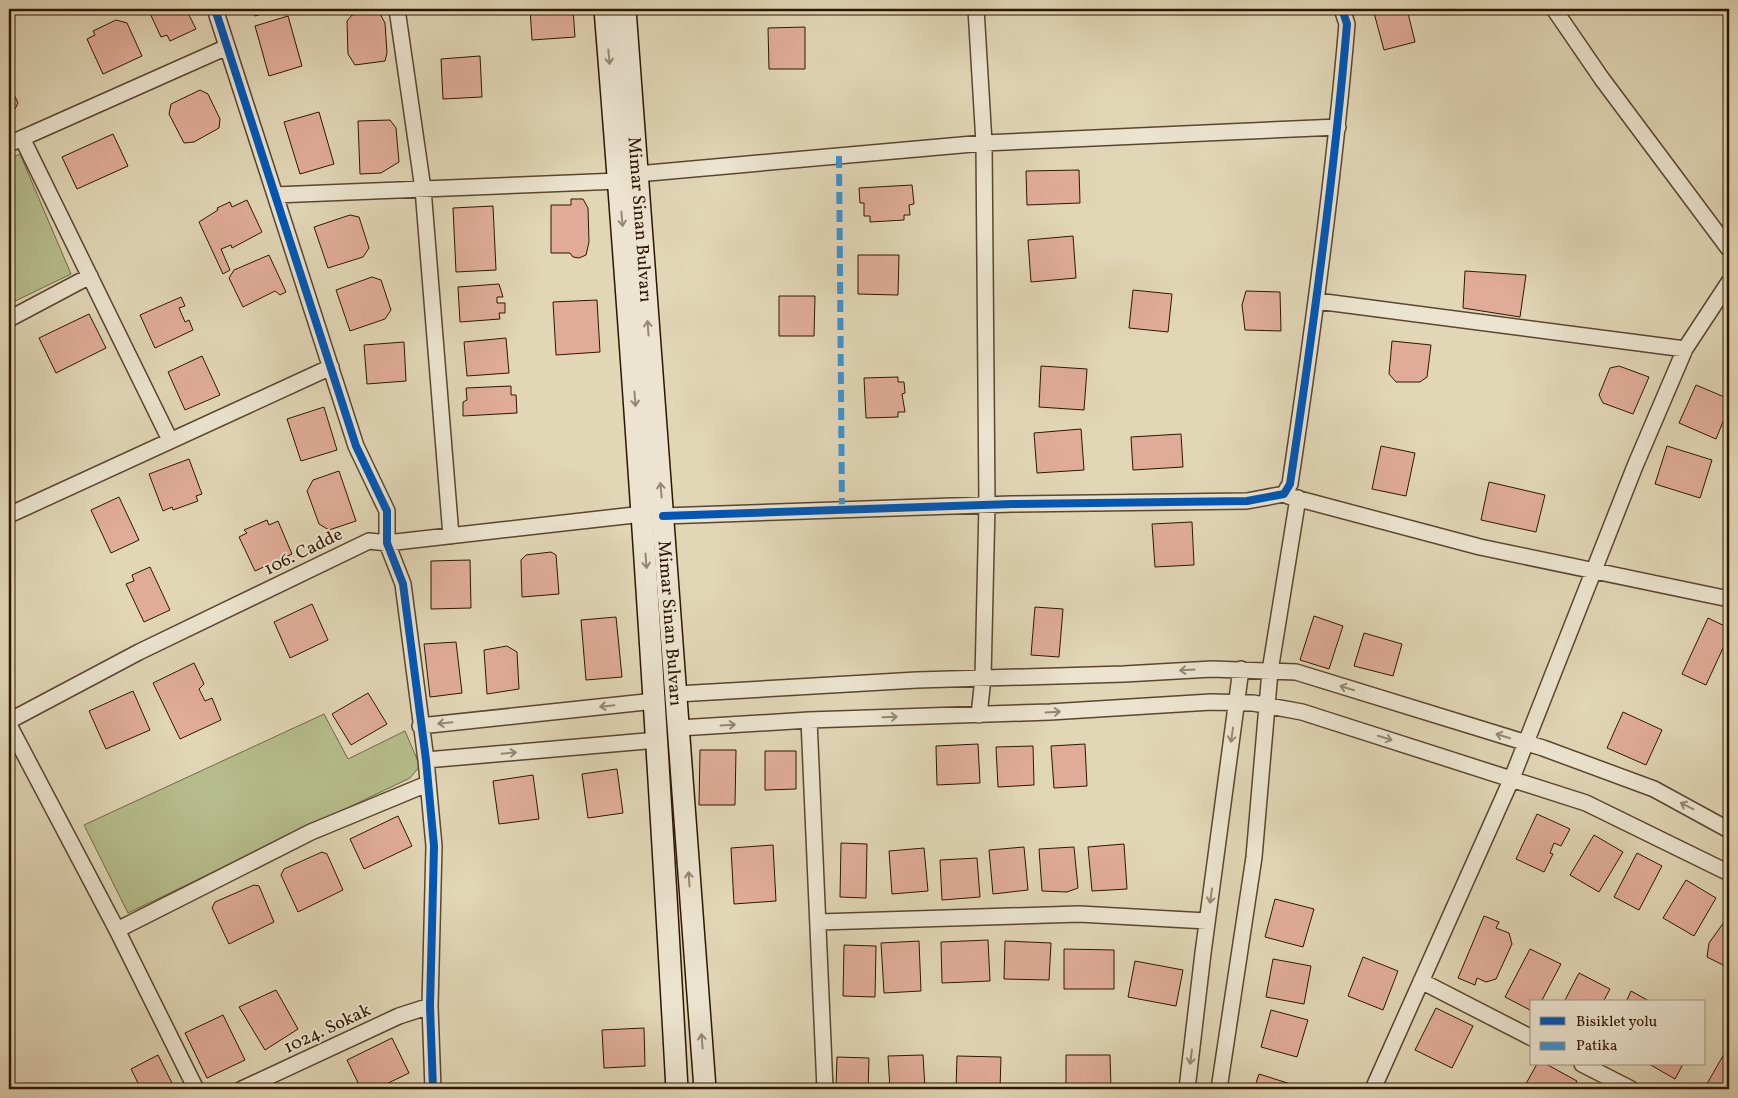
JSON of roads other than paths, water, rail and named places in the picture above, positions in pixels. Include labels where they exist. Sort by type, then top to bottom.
[{"type":"main road","name":"Mimar Sinan Bulvarı","points":[[604,9],[628,177]]},
{"type":"main road","name":"Mimar Sinan Bulvarı","points":[[625,9],[628,177],[653,515],[677,694],[705,1089]]},
{"type":"main road","name":"Mimar Sinan Bulvarı","points":[[653,515],[655,701],[678,1089]]},
{"type":"street","points":[[215,9],[356,446],[387,512],[387,543],[403,584],[420,726],[426,760],[434,846],[430,1006],[432,1089]]},
{"type":"street","points":[[397,9],[423,189],[451,536]]},
{"type":"street","points":[[976,9],[984,143],[987,505],[983,678],[979,715]]},
{"type":"street","points":[[1219,1089],[1254,856],[1270,671],[1291,496],[1290,484],[1317,301],[1338,127],[1347,24],[1342,9]]},
{"type":"street","points":[[1554,9],[1602,78],[1729,249]]},
{"type":"street","points":[[170,440],[90,276],[15,141],[227,47]]},
{"type":"street","points":[[275,195],[423,189],[628,177],[984,143],[1338,127]]},
{"type":"street","points":[[9,319],[90,276]]},
{"type":"street","points":[[1373,1089],[1512,778],[1594,569],[1685,349],[1729,282]]},
{"type":"street","points":[[1317,301],[1685,349]]},
{"type":"street","points":[[9,515],[331,367]]},
{"type":"street","points":[[1291,496],[1480,546],[1729,598]]},
{"type":"street","name":"106. Cadde","points":[[9,723],[139,652],[368,541],[387,543],[653,515],[987,505],[1247,501],[1291,496]]},
{"type":"street","points":[[1187,1089],[1207,921],[1242,669]]},
{"type":"street","points":[[677,694],[917,680],[1242,669],[1296,672],[1525,742],[1654,789],[1729,830]]},
{"type":"street","points":[[420,726],[655,701]]},
{"type":"street","points":[[679,728],[809,720],[979,715],[1211,702],[1237,702],[1268,706],[1302,712],[1586,803],[1729,873]]},
{"type":"street","points":[[809,720],[825,1089]]},
{"type":"street","points":[[9,723],[117,930],[196,1089]]},
{"type":"street","points":[[426,760],[658,740]]},
{"type":"street","points":[[117,930],[311,832],[427,784]]},
{"type":"street","points":[[818,922],[1079,914],[1207,921]]},
{"type":"street","points":[[1421,981],[1530,1037]]},
{"type":"street","name":"1024. Sokak","points":[[242,1089],[399,1016],[430,1006]]},
{"type":"street","points":[[1586,1066],[1631,1089]]}]
